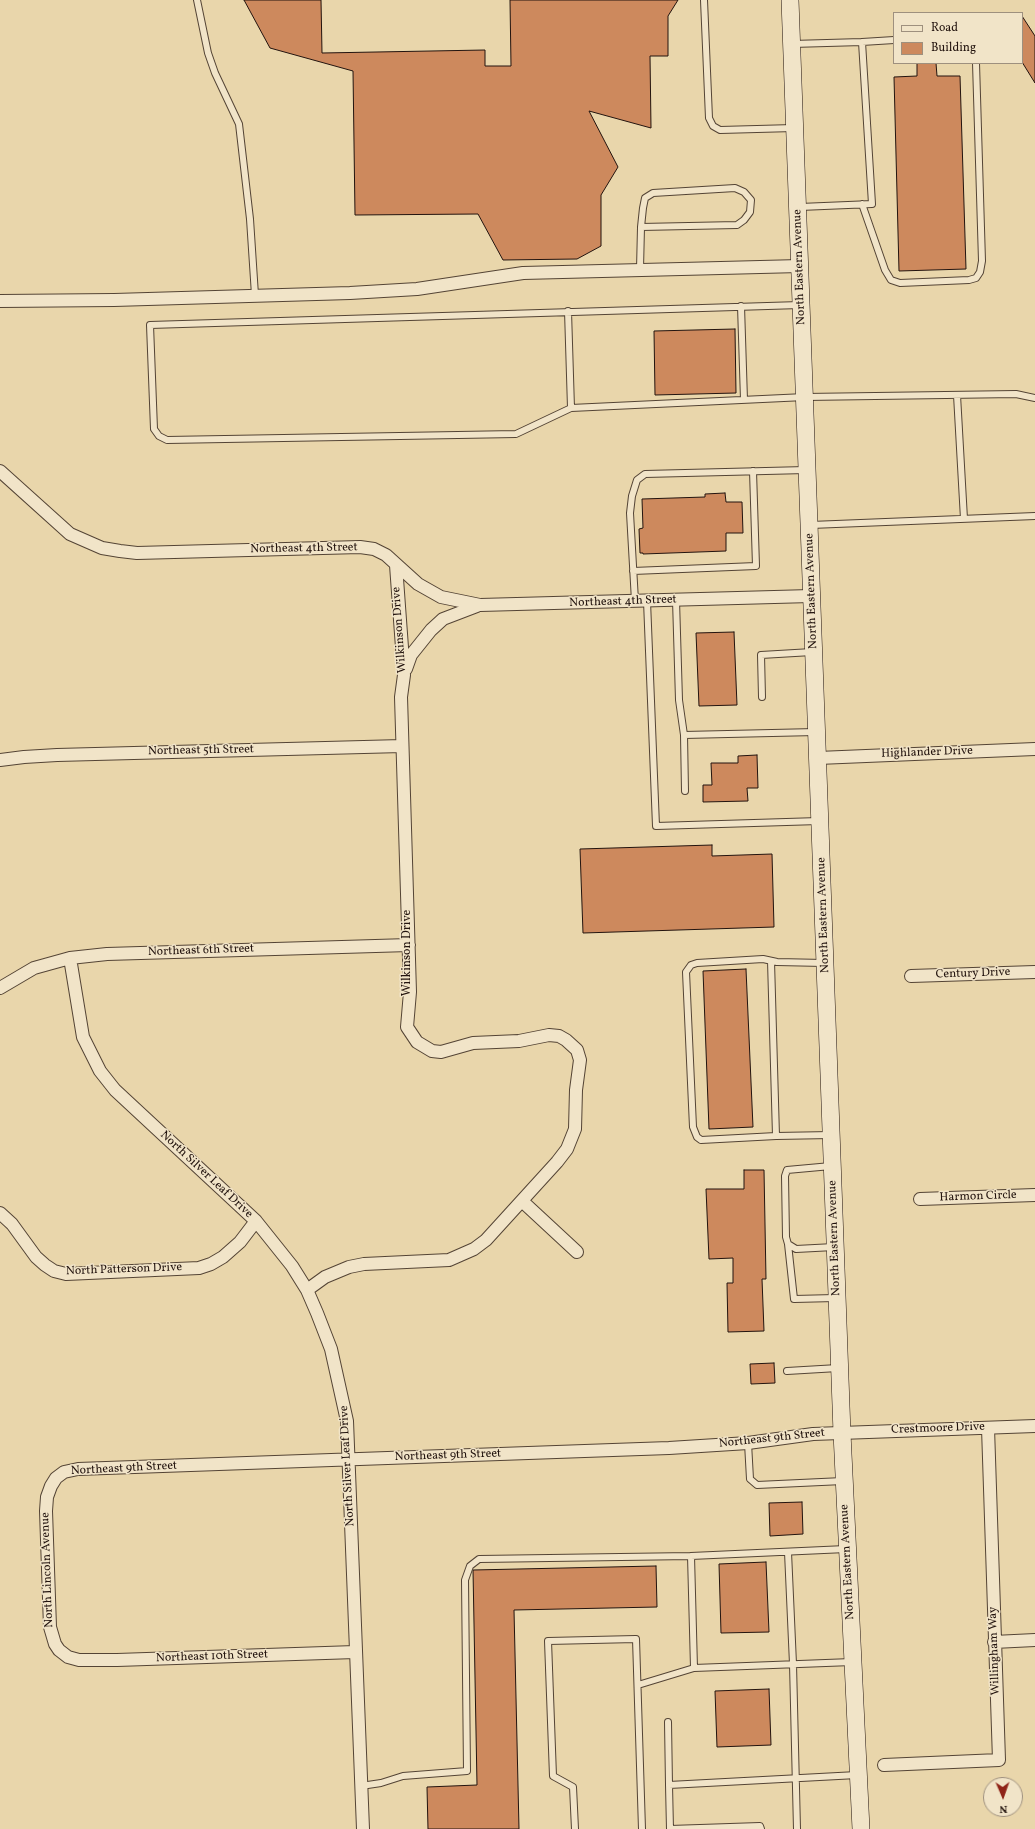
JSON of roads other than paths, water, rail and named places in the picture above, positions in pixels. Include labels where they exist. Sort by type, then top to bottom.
[{"type":"main road","name":"North Eastern Avenue","points":[[790,0],[821,821],[842,1433],[861,1829]]},
{"type":"street","points":[[0,301],[114,300],[417,289],[523,273],[800,266]]},
{"type":"street","name":"Northeast 4th Street","points":[[0,471],[70,534],[102,548],[138,553],[360,547],[374,549],[386,556],[418,584],[441,597],[480,605],[641,602],[812,596]]},
{"type":"street","name":"Wilkinson Drive","points":[[307,1290],[325,1277],[349,1267],[364,1264],[449,1260],[459,1257],[474,1249],[486,1240],[557,1162],[572,1140],[575,1129],[576,1090],[580,1060],[577,1050],[566,1040],[559,1036],[549,1035],[519,1041],[473,1043],[441,1052],[432,1051],[416,1042],[406,1027],[410,992],[400,697],[404,675],[396,565]]},
{"type":"street","points":[[404,675],[411,655],[431,630],[443,620],[458,612],[480,605]]},
{"type":"street","name":"Northeast 5th Street","points":[[0,760],[57,755],[402,746]]},
{"type":"street","name":"Highlander Drive","points":[[818,758],[1035,749]]},
{"type":"street","name":"Northeast 6th Street","points":[[0,988],[34,968],[70,958],[107,954],[409,945]]},
{"type":"street","name":"North Silver Leaf Drive","points":[[70,958],[83,1037],[91,1055],[106,1080],[256,1221],[292,1266],[307,1290],[323,1327],[338,1376],[347,1421],[363,1829]]},
{"type":"street","name":"Century Drive","points":[[910,976],[1035,972]]},
{"type":"street","name":"Harmon Circle","points":[[920,1198],[1035,1195]]},
{"type":"street","points":[[522,1201],[577,1252]]},
{"type":"street","name":"North Patterson Drive","points":[[0,1213],[12,1224],[36,1257],[45,1266],[54,1271],[66,1274],[200,1268],[212,1264],[240,1242],[256,1221]]},
{"type":"street","name":"Crestmoore Drive","points":[[842,1433],[1035,1426]]},
{"type":"street","name":"Willingham Way","points":[[884,1765],[999,1760],[988,1428]]},
{"type":"street","name":"Northeast 9th Street","points":[[56,1478],[64,1472],[78,1469],[669,1448],[748,1443],[813,1434],[842,1433]]},
{"type":"street","name":"North Lincoln Avenue","points":[[56,1478],[47,1496],[46,1511],[50,1627],[55,1644],[59,1650],[68,1657]]},
{"type":"street","points":[[994,1642],[1035,1640]]},
{"type":"street","name":"Northeast 10th Street","points":[[68,1657],[79,1660],[116,1660],[355,1652]]},
{"type":"lane","points":[[196,0],[208,53],[215,73],[239,124],[250,219],[255,295]]},
{"type":"lane","points":[[704,0],[710,118],[713,126],[720,130],[795,128]]},
{"type":"lane","points":[[792,44],[893,40]]},
{"type":"lane","points":[[798,207],[872,204],[862,42]]},
{"type":"lane","points":[[862,204],[885,270],[891,280],[900,283],[969,280],[976,278],[980,272],[982,261],[976,64]]},
{"type":"lane","points":[[640,269],[641,227],[645,198],[654,193],[735,188],[744,192],[751,200],[750,212],[744,220],[737,225],[641,227]]},
{"type":"lane","points":[[802,305],[150,325],[154,429],[159,436],[167,440],[516,434],[571,408],[805,397],[1016,394],[1035,398]]},
{"type":"lane","points":[[740,306],[744,400]]},
{"type":"lane","points":[[568,311],[571,408]]},
{"type":"lane","points":[[957,395],[964,518]]},
{"type":"lane","points":[[807,470],[645,474],[637,480],[632,496],[630,513],[633,571],[641,602],[656,826],[821,821]]},
{"type":"lane","points":[[633,571],[756,566],[754,471]]},
{"type":"lane","points":[[809,525],[1035,516]]},
{"type":"lane","points":[[676,600],[679,700],[684,735],[685,792]]},
{"type":"lane","points":[[762,697],[761,655],[814,652]]},
{"type":"lane","points":[[684,735],[817,732]]},
{"type":"lane","points":[[826,963],[771,961],[763,959],[698,963],[691,965],[686,972],[694,1133],[701,1140],[831,1135]]},
{"type":"lane","points":[[771,961],[776,1136]]},
{"type":"lane","points":[[832,1166],[787,1170],[785,1176],[786,1237],[794,1299],[837,1298]]},
{"type":"lane","points":[[788,1244],[796,1248],[835,1247]]},
{"type":"lane","points":[[787,1371],[840,1368]]},
{"type":"lane","points":[[748,1443],[750,1479],[757,1485],[844,1481]]},
{"type":"lane","points":[[361,1786],[380,1784],[403,1776],[467,1771],[465,1580],[470,1566],[479,1560],[691,1556],[848,1549]]},
{"type":"lane","points":[[788,1552],[794,1664],[797,1829]]},
{"type":"lane","points":[[691,1556],[694,1668]]},
{"type":"lane","points":[[575,1829],[573,1787],[553,1776],[548,1641],[636,1639],[642,1829]]},
{"type":"lane","points":[[638,1685],[694,1668],[853,1662]]},
{"type":"lane","points":[[668,1722],[670,1829],[760,1826],[761,1829]]},
{"type":"lane","points":[[669,1785],[859,1775]]}]
